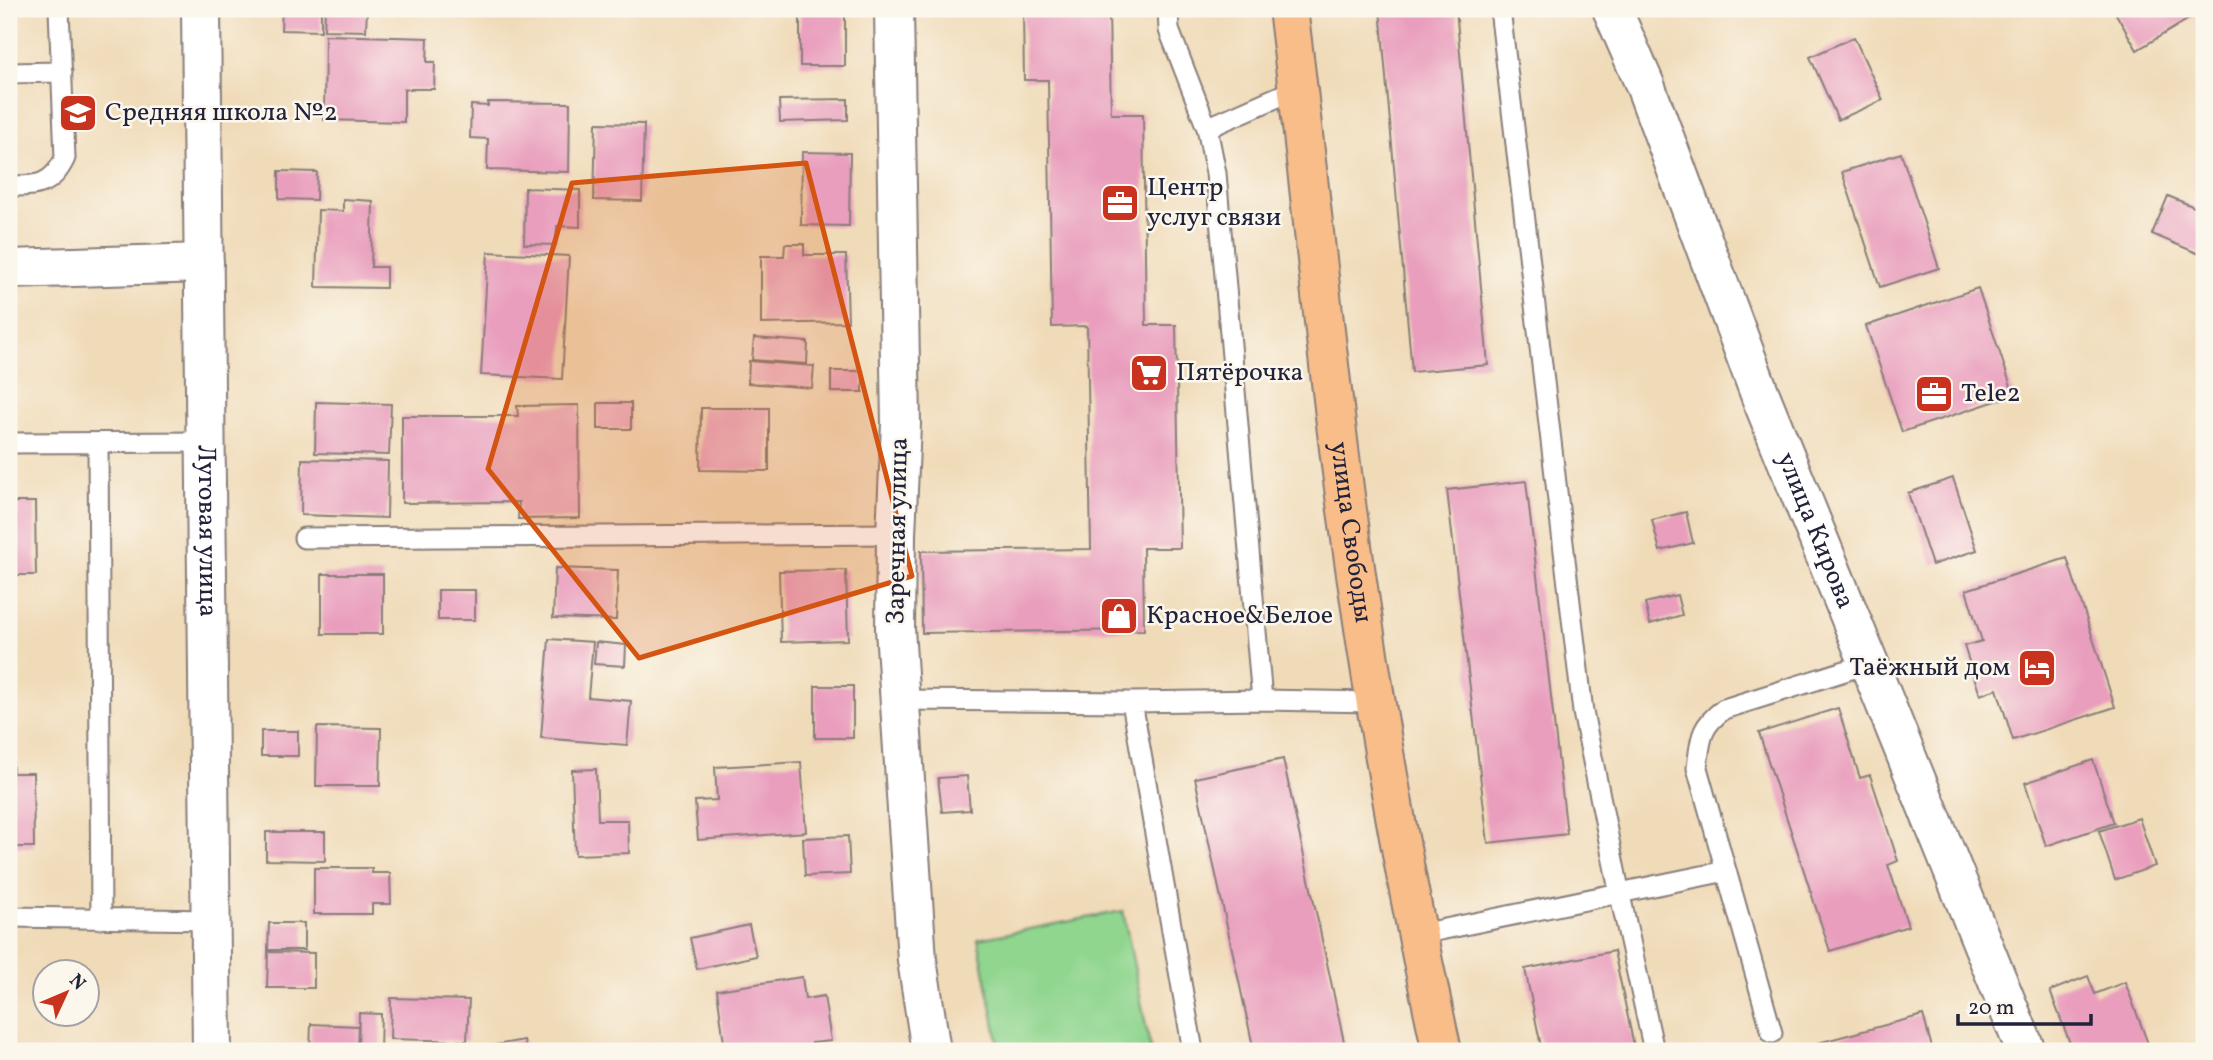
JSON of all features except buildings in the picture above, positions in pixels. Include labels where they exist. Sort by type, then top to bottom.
[{"type":"main road","name":"улица Свободы","points":[[1288,9],[1346,501],[1374,702],[1416,935],[1442,1051]]},
{"type":"street","name":"Луговая улица","points":[[201,9],[212,1051]]},
{"type":"street","name":"Заречная улица","points":[[894,9],[901,424],[895,629],[917,960],[931,1051]]},
{"type":"street","name":"улица Кирова","points":[[1612,9],[1658,120],[1761,397],[2026,1051]]},
{"type":"street","points":[[9,269],[204,263]]},
{"type":"lane","points":[[9,186],[36,186],[49,180],[60,170],[65,158],[59,9]]},
{"type":"lane","points":[[1168,9],[1169,30],[1207,128],[1216,173],[1262,700]]},
{"type":"lane","points":[[1500,9],[1583,712],[1619,895],[1654,1051]]},
{"type":"lane","points":[[9,73],[62,72]]},
{"type":"lane","points":[[1207,128],[1298,88]]},
{"type":"lane","points":[[9,443],[206,442]]},
{"type":"lane","points":[[98,443],[101,919]]},
{"type":"lane","points":[[304,538],[896,534]]},
{"type":"lane","points":[[1772,1033],[1697,768],[1701,738],[1708,721],[1724,709],[1870,663]]},
{"type":"lane","points":[[900,700],[1374,702]]},
{"type":"lane","points":[[1132,702],[1193,1051]]},
{"type":"lane","points":[[1416,935],[1726,872]]},
{"type":"lane","points":[[9,917],[211,920]]},
{"type":"highlighted area","points":[[806,163],[912,576],[639,658],[488,469],[572,183]]},
{"type":"green space","points":[[1123,911],[1151,1051],[1000,1051],[978,939]]},
{"type":"place","name":"Средняя школа №2","points":[[78,113]]},
{"type":"place","name":"Центр услуг связи","points":[[1120,203]]},
{"type":"place","name":"Пятёрочка","points":[[1149,373]]},
{"type":"place","name":"Tele2","points":[[1934,394]]},
{"type":"place","name":"Красное&Белое","points":[[1119,616]]},
{"type":"place","name":"Таёжный дом","points":[[2037,668]]}]
